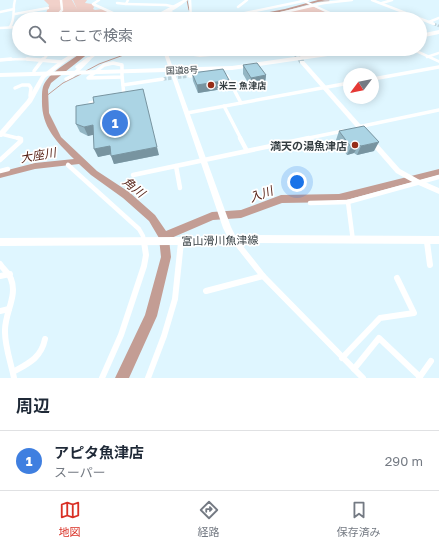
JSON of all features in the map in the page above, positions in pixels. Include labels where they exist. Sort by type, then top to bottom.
[{"type":"highway","points":[[427,35],[439,32]]},
{"type":"highway","points":[[427,38],[439,35]]},
{"type":"highway","name":"国道8号","points":[[0,75],[171,68],[250,62],[292,56]]},
{"type":"highway","name":"国道8号","points":[[171,68],[252,66],[317,56]]},
{"type":"highway","name":"国道8号","points":[[0,72],[44,72]]},
{"type":"main road","points":[[168,11],[186,0]]},
{"type":"main road","points":[[0,132],[14,121],[33,96],[43,77],[72,56]]},
{"type":"street","points":[[15,0],[13,6],[15,12]]},
{"type":"street","points":[[60,12],[62,10],[61,0]]},
{"type":"street","points":[[99,0],[93,4],[99,5],[109,12]]},
{"type":"street","points":[[126,4],[128,0]]},
{"type":"street","points":[[166,4],[167,0]]},
{"type":"street","points":[[190,0],[191,12]]},
{"type":"street","points":[[238,7],[247,0]]},
{"type":"street","points":[[287,12],[352,0]]},
{"type":"street","points":[[372,0],[403,12]]},
{"type":"street","points":[[382,4],[392,0]]},
{"type":"street","points":[[254,12],[305,1],[328,12]]},
{"type":"street","points":[[117,4],[166,4],[175,7]]},
{"type":"street","points":[[26,12],[48,8]]},
{"type":"street","points":[[0,12],[14,9]]},
{"type":"street","points":[[429,22],[439,18]]},
{"type":"street","points":[[429,22],[434,24]]},
{"type":"street","points":[[0,28],[10,27],[12,24]]},
{"type":"street","points":[[427,56],[439,53]]},
{"type":"street","points":[[34,71],[46,56]]},
{"type":"street","points":[[78,67],[93,56]]},
{"type":"street","points":[[167,56],[227,228],[233,239],[241,246],[263,276],[363,378]]},
{"type":"street","points":[[427,56],[439,62]]},
{"type":"street","points":[[66,79],[89,59]]},
{"type":"street","points":[[0,60],[43,60],[62,62]]},
{"type":"street","points":[[302,62],[392,165],[405,176],[439,191]]},
{"type":"street","points":[[119,98],[125,97],[122,65],[104,64],[88,78],[122,77]]},
{"type":"street","points":[[379,78],[439,67]]},
{"type":"street","points":[[221,73],[225,74],[241,103]]},
{"type":"street","points":[[189,76],[202,74]]},
{"type":"street","points":[[123,85],[163,79]]},
{"type":"street","points":[[187,113],[343,84]]},
{"type":"street","points":[[15,88],[22,85],[28,85],[31,88],[30,96],[33,96]]},
{"type":"street","points":[[90,103],[102,100]]},
{"type":"street","points":[[224,106],[247,151]]},
{"type":"street","points":[[353,129],[439,110]]},
{"type":"street","points":[[133,175],[346,130]]},
{"type":"street","points":[[0,132],[21,141],[0,160]]},
{"type":"street","points":[[68,165],[138,229],[145,242],[146,255],[144,266],[121,335],[102,378]]},
{"type":"street","points":[[176,166],[180,188]]},
{"type":"street","points":[[0,171],[8,169]]},
{"type":"street","points":[[310,203],[348,202],[439,177]]},
{"type":"street","points":[[348,202],[353,241]]},
{"type":"street","name":"富山滑川魚津線","points":[[1,244],[233,239],[353,241],[439,240]]},
{"type":"street","points":[[427,240],[430,265]]},
{"type":"street","points":[[148,378],[164,336],[175,299],[178,241]]},
{"type":"street","points":[[0,264],[10,274],[13,290],[5,325],[5,335],[14,375],[38,358],[43,350],[45,338]]},
{"type":"street","points":[[0,276],[10,274]]},
{"type":"street","points":[[206,292],[263,276]]},
{"type":"street","points":[[342,358],[380,318],[414,313],[397,278]]},
{"type":"street","points":[[0,311],[8,309]]},
{"type":"street","points":[[354,369],[379,338],[419,377],[431,361]]},
{"type":"shaded area","points":[[44,0],[72,0],[77,9],[73,0],[87,0],[85,3],[92,4],[94,7],[93,9],[104,9],[108,12],[46,12],[49,5]]},
{"type":"shaded area","points":[[310,5],[325,12],[282,12]]},
{"type":"building","points":[[257,63],[266,75],[251,78],[243,65]]},
{"type":"building","points":[[223,69],[229,80],[197,85],[192,73]]},
{"type":"building","points":[[143,89],[157,147],[111,156],[110,146],[94,149],[93,125],[84,127],[76,124],[76,106],[94,103],[93,97]]},
{"type":"building","points":[[364,126],[379,142],[351,147],[339,131]]},
{"type":"waterway","points":[[187,0],[189,10]]},
{"type":"waterway","name":"角川","points":[[274,12],[323,0]]},
{"type":"waterway","name":"角川","points":[[318,1],[329,1]]},
{"type":"waterway","name":"角川","points":[[81,56],[55,75],[48,82],[45,90],[45,113],[58,139],[94,173],[126,195],[152,218],[164,237]]},
{"type":"waterway","points":[[86,71],[99,64],[121,56]]},
{"type":"waterway","points":[[45,97],[63,83],[81,74]]},
{"type":"waterway","name":"大座川","points":[[0,175],[35,166],[80,161]]},
{"type":"waterway","name":"入川","points":[[164,237],[212,216],[241,214],[281,199],[339,198],[439,172]]},
{"type":"waterway","name":"角川","points":[[122,378],[151,316],[166,257],[164,237]]},
{"type":"tunnel","points":[[434,24],[439,26]]},
{"type":"tunnel","points":[[297,56],[300,59]]},
{"type":"tunnel","points":[[163,79],[189,76]]},
{"type":"place","name":"米三 魚津店","points":[[211,85]]},
{"type":"place","name":"アピタ魚津店","points":[[115,123]]},
{"type":"place","name":"満天の湯魚津店","points":[[355,145]]}]
